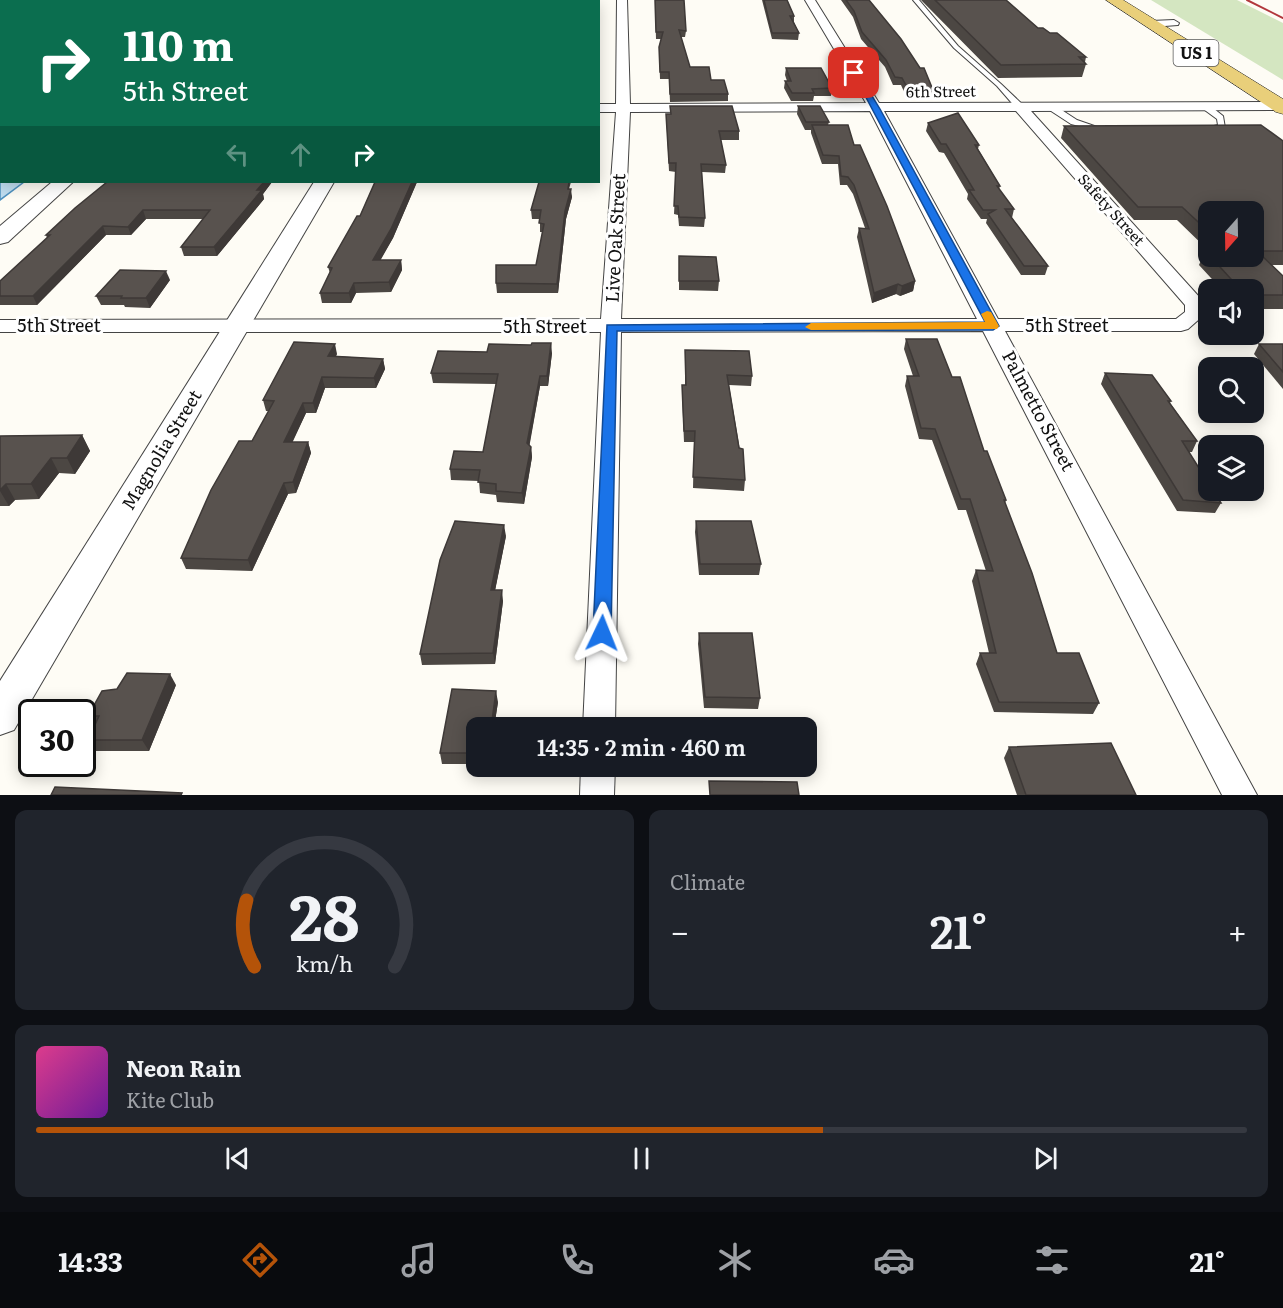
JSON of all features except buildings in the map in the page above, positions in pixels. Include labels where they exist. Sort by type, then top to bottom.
[{"type":"main road","name":"US 1","points":[[1113,0],[1282,103]]},
{"type":"main road","name":"US 1","points":[[1135,0],[1174,23],[1282,103]]},
{"type":"street","name":"Live Oak Street","points":[[599,717],[611,327],[623,108],[622,0]]},
{"type":"street","name":"Palmetto Street","points":[[810,0],[876,109],[1240,795]]},
{"type":"street","points":[[1151,24],[1174,23]]},
{"type":"street","name":"6th Street","points":[[600,108],[876,109],[1205,106],[1282,103]]},
{"type":"street","name":"Safety Street","points":[[1020,107],[1195,304],[1195,314]]},
{"type":"street","points":[[0,237],[62,183]]},
{"type":"street","name":"Magnolia Street","points":[[0,717],[323,183]]},
{"type":"street","name":"5th Street","points":[[0,326],[1181,325],[1195,314]]},
{"type":"street","points":[[597,795],[598,777]]},
{"type":"lane","points":[[916,0],[956,47],[1020,107]]},
{"type":"lane","points":[[1196,130],[1217,129],[1222,126],[1220,118],[1205,106]]},
{"type":"lane","points":[[1051,107],[1074,122],[1104,130]]},
{"type":"green space","points":[[1151,0],[1237,0],[1283,23],[1283,80]]},
{"type":"water","points":[[0,183],[23,183],[0,200]]},
{"type":"railway","points":[[1247,0],[1283,18]]},
{"type":"slow traffic","points":[[811,327],[993,326],[987,314]]},
{"type":"route","points":[[602,633],[611,327],[993,326],[876,109],[854,73]]}]
